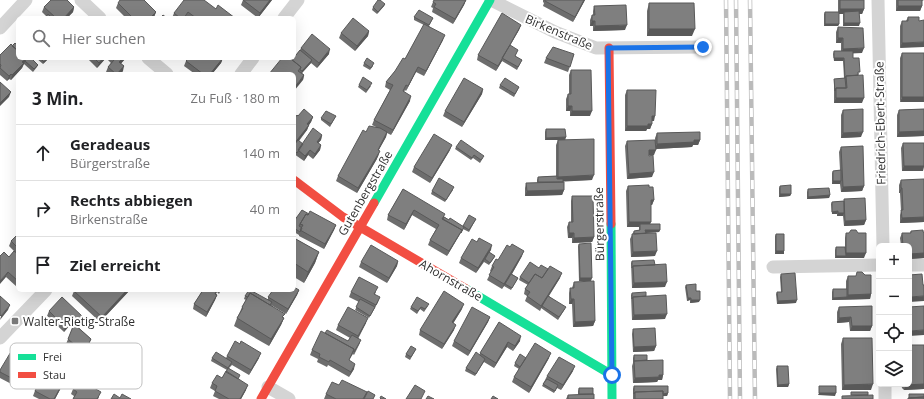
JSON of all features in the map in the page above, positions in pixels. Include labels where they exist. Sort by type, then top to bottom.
[{"type":"street","points":[[1,24],[26,0]]},
{"type":"street","points":[[81,0],[98,16]]},
{"type":"street","points":[[286,16],[298,0]]},
{"type":"street","name":"Birkenstraße","points":[[490,0],[555,32],[596,48],[703,47]]},
{"type":"street","name":"Gutenbergstraße","points":[[261,399],[490,0]]},
{"type":"street","name":"Friedrich-Ebert-Straße","points":[[878,0],[883,243]]},
{"type":"street","name":"Bürgerstraße","points":[[608,48],[612,399]]},
{"type":"street","points":[[150,60],[165,72]]},
{"type":"street","points":[[242,72],[251,60]]},
{"type":"street","name":"Ahornstraße","points":[[296,182],[343,217],[612,375]]},
{"type":"street","points":[[912,265],[924,264]]},
{"type":"street","points":[[773,266],[876,265]]},
{"type":"street","points":[[0,338],[44,292]]},
{"type":"street","points":[[268,387],[289,399]]},
{"type":"street","points":[[885,387],[885,399]]},
{"type":"building","points":[[51,0],[67,0],[74,7],[66,16],[54,16],[44,7]]},
{"type":"building","points":[[120,0],[144,0],[156,12],[152,16],[131,16],[118,3]]},
{"type":"building","points":[[184,0],[204,0],[216,9],[218,5],[232,16],[193,16],[188,12],[185,16],[178,16],[174,13]]},
{"type":"building","points":[[243,0],[270,0],[260,13]]},
{"type":"building","points":[[378,0],[385,4],[378,12],[373,7]]},
{"type":"building","points":[[434,0],[466,0],[455,19],[434,7],[436,4],[433,2]]},
{"type":"building","points":[[545,0],[584,0],[575,17]]},
{"type":"building","points":[[840,0],[864,0],[864,9],[840,9]]},
{"type":"building","points":[[898,0],[922,0],[922,6],[898,6]]},
{"type":"building","points":[[649,3],[694,3],[695,29],[649,29]]},
{"type":"building","points":[[626,5],[627,25],[595,26],[595,21],[592,21],[592,15],[595,15],[594,6]]},
{"type":"building","points":[[419,10],[433,18],[429,25],[414,17]]},
{"type":"building","points":[[859,11],[860,23],[844,23],[844,12]]},
{"type":"building","points":[[825,12],[839,12],[839,24],[825,24]]},
{"type":"building","points":[[502,13],[521,25],[498,66],[478,55]]},
{"type":"building","points":[[908,17],[919,17],[919,21],[924,20],[924,42],[902,43],[902,21],[908,21]]},
{"type":"building","points":[[353,18],[369,31],[357,46],[341,33]]},
{"type":"building","points":[[424,24],[445,35],[426,71],[418,67],[408,86],[406,85],[403,91],[411,96],[393,130],[374,120],[393,85],[386,82],[403,58],[405,59]]},
{"type":"building","points":[[838,27],[863,28],[864,48],[843,49],[843,38],[838,38]]},
{"type":"building","points":[[312,34],[330,49],[319,63],[301,48]]},
{"type":"building","points":[[15,43],[16,49],[12,46]]},
{"type":"building","points":[[11,44],[16,49],[16,60],[25,60],[22,62],[24,63],[12,75],[11,74],[9,76],[0,68],[0,55]]},
{"type":"building","points":[[510,45],[518,50],[515,56],[522,60],[518,67],[502,58]]},
{"type":"building","points":[[553,47],[574,54],[570,67],[546,58]]},
{"type":"building","points":[[300,50],[312,60],[302,71],[300,70],[301,67],[292,60],[296,60],[296,55]]},
{"type":"building","points":[[834,51],[853,51],[853,58],[859,58],[860,72],[858,72],[858,75],[846,76],[845,78],[844,58],[834,58]]},
{"type":"building","points":[[902,53],[924,53],[924,97],[902,97]]},
{"type":"building","points":[[367,58],[374,63],[371,68],[364,63]]},
{"type":"building","points":[[33,60],[38,65],[34,69],[25,61]]},
{"type":"building","points":[[114,60],[121,60],[119,62],[124,66],[119,72],[114,72],[108,67]]},
{"type":"building","points":[[221,60],[212,72],[200,72],[186,61]]},
{"type":"building","points":[[280,60],[292,60],[301,67],[298,71],[304,75],[296,85],[296,72],[271,72]]},
{"type":"building","points":[[571,70],[591,70],[592,111],[572,111],[572,106],[568,106],[568,94],[571,94]]},
{"type":"building","points":[[863,75],[864,98],[836,98],[836,88],[847,88],[846,76]]},
{"type":"building","points":[[363,77],[372,83],[367,90],[359,85]]},
{"type":"building","points":[[464,78],[483,89],[464,122],[445,111]]},
{"type":"building","points":[[505,78],[519,87],[515,94],[500,85]]},
{"type":"building","points":[[845,78],[846,88],[836,88],[835,91],[834,79]]},
{"type":"building","points":[[0,82],[11,92],[0,103]]},
{"type":"building","points":[[627,90],[656,90],[655,116],[652,116],[652,124],[648,124],[648,126],[627,126]]},
{"type":"building","points":[[304,109],[313,117],[307,124],[309,125],[296,141],[296,116]]},
{"type":"building","points":[[863,109],[863,132],[843,133],[843,110]]},
{"type":"building","points":[[924,109],[924,131],[899,132],[899,110]]},
{"type":"building","points":[[326,111],[336,116],[331,124],[321,118]]},
{"type":"building","points":[[369,126],[380,128],[387,132],[378,150],[380,151],[358,188],[338,176],[363,130],[366,132]]},
{"type":"building","points":[[313,128],[322,135],[317,142],[321,145],[315,154],[310,150],[305,156],[298,150]]},
{"type":"building","points":[[546,129],[565,129],[566,137],[546,138]]},
{"type":"building","points":[[700,132],[700,140],[694,140],[694,142],[657,144],[657,133]]},
{"type":"building","points":[[434,134],[452,145],[432,178],[414,167]]},
{"type":"building","points":[[594,139],[594,175],[558,177],[558,140]]},
{"type":"building","points":[[298,140],[303,144],[297,153],[296,152],[296,142]]},
{"type":"building","points":[[461,140],[484,156],[481,160],[474,155],[472,158],[456,147]]},
{"type":"building","points":[[655,140],[656,150],[649,150],[649,156],[653,155],[654,172],[629,174],[627,141]]},
{"type":"building","points":[[903,143],[924,143],[924,166],[904,166]]},
{"type":"building","points":[[863,146],[864,186],[843,187],[841,147]]},
{"type":"building","points":[[841,170],[841,181],[833,181],[833,171]]},
{"type":"building","points":[[557,176],[557,179],[563,179],[563,182],[538,182],[538,177]]},
{"type":"building","points":[[439,178],[454,187],[446,200],[432,191]]},
{"type":"building","points":[[924,179],[924,217],[902,218],[901,210],[903,210],[901,180]]},
{"type":"building","points":[[564,182],[564,190],[527,191],[526,183]]},
{"type":"building","points":[[649,185],[649,187],[653,187],[654,200],[651,200],[651,222],[629,222],[628,186]]},
{"type":"building","points":[[791,185],[791,194],[780,194],[780,186]]},
{"type":"building","points":[[829,188],[830,195],[808,197],[808,189]]},
{"type":"building","points":[[403,189],[445,214],[442,219],[462,230],[449,251],[430,240],[439,225],[414,210],[406,224],[388,215]]},
{"type":"building","points":[[572,196],[593,196],[594,237],[574,238],[574,233],[569,233],[569,222],[573,222]]},
{"type":"building","points":[[865,198],[866,220],[845,221],[844,199]]},
{"type":"building","points":[[844,201],[844,213],[838,213],[838,211],[832,212],[832,202]]},
{"type":"building","points":[[302,210],[309,214],[306,214],[299,226],[302,228],[300,232],[296,229],[296,218]]},
{"type":"building","points":[[310,211],[336,225],[325,244],[300,230],[303,225],[300,224],[306,214],[308,215]]},
{"type":"building","points":[[469,215],[476,219],[469,230],[463,226]]},
{"type":"building","points":[[444,217],[449,220],[450,218],[464,227],[461,233],[462,230],[443,219]]},
{"type":"building","points":[[640,224],[660,224],[660,230],[645,230],[646,233],[634,234],[634,231],[640,230]]},
{"type":"building","points":[[851,230],[856,230],[858,233],[866,233],[866,253],[846,253],[846,233],[849,233]]},
{"type":"building","points":[[923,230],[924,253],[912,254],[912,243],[903,243],[902,233],[911,233],[911,231]]},
{"type":"building","points":[[656,233],[657,251],[633,252],[632,234]]},
{"type":"building","points":[[776,234],[784,234],[784,251],[776,251]]},
{"type":"building","points":[[16,236],[16,246],[11,241]]},
{"type":"building","points":[[479,238],[492,245],[478,268],[461,258],[472,239],[477,242]]},
{"type":"building","points":[[296,239],[319,252],[308,272],[296,264]]},
{"type":"building","points":[[591,243],[592,278],[580,278],[579,244]]},
{"type":"building","points":[[512,244],[524,251],[504,284],[489,275],[494,267],[492,266],[496,259],[498,260],[507,245],[510,247]]},
{"type":"building","points":[[371,245],[398,261],[389,278],[361,262]]},
{"type":"building","points":[[836,247],[845,247],[846,256],[836,256]]},
{"type":"building","points":[[14,251],[16,252],[16,279],[8,272],[0,281],[0,256],[4,252],[9,257]]},
{"type":"building","points":[[489,252],[495,256],[490,263],[485,259]]},
{"type":"building","points":[[654,260],[655,265],[633,266],[632,268],[632,261]]},
{"type":"building","points":[[530,262],[539,268],[541,265],[548,269],[542,278],[535,274],[529,283],[520,277]]},
{"type":"building","points":[[666,264],[667,282],[634,283],[633,266]]},
{"type":"building","points":[[550,266],[562,273],[541,306],[527,296],[530,292],[525,289],[535,274],[542,278]]},
{"type":"building","points":[[857,272],[862,272],[865,275],[871,275],[871,294],[848,295],[848,276],[856,276]]},
{"type":"building","points":[[795,273],[797,300],[778,301],[777,292],[782,292],[781,274]]},
{"type":"building","points":[[511,274],[518,278],[512,288],[505,284]]},
{"type":"building","points":[[922,274],[924,296],[912,297],[912,275]]},
{"type":"building","points":[[359,277],[378,287],[374,294],[380,297],[376,305],[351,292]]},
{"type":"building","points":[[594,281],[595,321],[575,322],[574,299],[571,299],[570,288],[574,288],[574,282]]},
{"type":"building","points":[[696,284],[696,291],[700,291],[700,300],[691,300],[691,298],[688,298],[686,285]]},
{"type":"building","points":[[296,288],[299,290],[288,309],[268,297],[272,292],[296,292]]},
{"type":"building","points":[[833,289],[847,289],[847,297],[833,298]]},
{"type":"building","points":[[444,291],[464,304],[452,322],[456,325],[444,344],[420,330]]},
{"type":"building","points":[[75,292],[125,292],[102,317]]},
{"type":"building","points":[[202,292],[216,292],[215,294],[217,295],[207,312],[194,304]]},
{"type":"building","points":[[248,292],[254,292],[272,302],[270,305],[250,293],[248,297],[245,296]]},
{"type":"building","points":[[646,292],[646,296],[633,297],[632,299],[632,293]]},
{"type":"building","points":[[250,293],[285,314],[271,339],[237,318]]},
{"type":"building","points":[[666,295],[667,314],[634,315],[633,297]]},
{"type":"building","points":[[0,296],[10,305],[1,316],[0,315]]},
{"type":"building","points":[[548,296],[566,307],[559,317],[542,306]]},
{"type":"building","points":[[62,297],[83,317],[76,323],[72,320],[65,327],[49,311]]},
{"type":"building","points":[[417,297],[429,304],[425,309],[421,307],[418,311],[411,307]]},
{"type":"building","points":[[360,299],[375,307],[370,316],[356,307]]},
{"type":"building","points":[[872,306],[872,326],[852,326],[851,317],[839,318],[839,307]]},
{"type":"building","points":[[924,306],[924,330],[912,331],[912,307]]},
{"type":"building","points":[[348,307],[368,318],[358,336],[338,325]]},
{"type":"building","points":[[472,307],[490,317],[470,351],[454,341]]},
{"type":"building","points":[[499,322],[521,336],[515,346],[508,342],[496,363],[480,353]]},
{"type":"building","points":[[74,324],[91,339],[89,343],[73,343],[68,339]]},
{"type":"building","points":[[655,328],[656,346],[634,347],[633,329]]},
{"type":"building","points":[[327,330],[348,341],[352,335],[361,340],[354,352],[354,349],[325,333]]},
{"type":"building","points":[[321,331],[354,349],[349,360],[355,364],[351,372],[330,360],[329,362],[319,357],[320,354],[312,350]]},
{"type":"building","points":[[843,338],[872,338],[873,384],[844,385]]},
{"type":"building","points":[[235,341],[240,344],[241,341],[261,353],[251,370],[227,356]]},
{"type":"building","points":[[535,343],[551,353],[531,387],[514,377]]},
{"type":"building","points":[[912,345],[924,345],[924,384],[912,385]]},
{"type":"building","points":[[411,346],[416,349],[411,357],[406,354]]},
{"type":"building","points":[[216,352],[232,362],[228,368],[212,358]]},
{"type":"building","points":[[476,352],[485,359],[476,374],[466,368]]},
{"type":"building","points":[[10,353],[10,377],[0,372]]},
{"type":"building","points":[[520,354],[526,358],[520,367],[515,363]]},
{"type":"building","points":[[634,355],[647,355],[647,360],[634,361]]},
{"type":"building","points":[[559,357],[575,366],[563,385],[547,376]]},
{"type":"building","points":[[663,360],[663,375],[659,375],[659,377],[635,378],[634,361]]},
{"type":"building","points":[[777,366],[788,366],[789,384],[778,385]]},
{"type":"building","points":[[228,368],[240,375],[238,379],[226,372]]},
{"type":"building","points":[[226,371],[248,385],[240,399],[229,399],[215,391],[217,386],[212,383],[217,375],[222,378]]},
{"type":"building","points":[[547,379],[558,385],[555,391],[543,384]]},
{"type":"building","points":[[342,380],[367,392],[363,399],[336,399],[326,394],[332,382],[339,385]]},
{"type":"building","points":[[415,385],[425,391],[421,399],[406,399]]},
{"type":"building","points":[[634,386],[668,386],[668,393],[663,394],[663,391],[635,392],[634,394]]},
{"type":"building","points":[[819,386],[836,386],[836,393],[819,393]]},
{"type":"building","points":[[579,388],[593,388],[593,394],[579,394]]},
{"type":"building","points":[[36,389],[60,389],[54,399],[50,399],[35,391]]},
{"type":"building","points":[[73,389],[96,389],[101,392],[97,399],[73,399],[77,392]]},
{"type":"building","points":[[368,391],[375,395],[373,399],[364,399]]},
{"type":"building","points":[[663,391],[663,399],[635,399],[635,392]]},
{"type":"building","points":[[851,392],[868,392],[868,395],[851,395]]},
{"type":"building","points":[[114,394],[120,398],[122,394],[131,399],[111,399]]},
{"type":"building","points":[[594,394],[594,399],[568,399],[568,395]]},
{"type":"building","points":[[909,394],[924,394],[924,397],[909,398]]},
{"type":"building","points":[[873,395],[873,399],[842,399],[842,396]]},
{"type":"building","points":[[428,396],[434,399],[426,399]]},
{"type":"building","points":[[493,396],[498,399],[491,399]]},
{"type":"building","points":[[924,397],[924,399],[908,399],[908,398]]},
{"type":"railway","points":[[726,0],[730,399]]},
{"type":"railway","points":[[736,0],[740,399]]},
{"type":"railway","points":[[750,0],[755,399]]},
{"type":"traffic: fast","points":[[374,203],[490,0]]},
{"type":"traffic: fast","points":[[611,224],[612,399]]},
{"type":"traffic: fast","points":[[466,289],[612,375]]},
{"type":"traffic: jam","points":[[609,48],[611,224]]},
{"type":"traffic: jam","points":[[296,182],[343,217],[466,289]]},
{"type":"traffic: jam","points":[[261,399],[374,203]]},
{"type":"place","name":"Walter-Rietig-Straße","points":[[15,321]]},
{"type":"route","points":[[612,375],[608,48],[703,47]]}]
